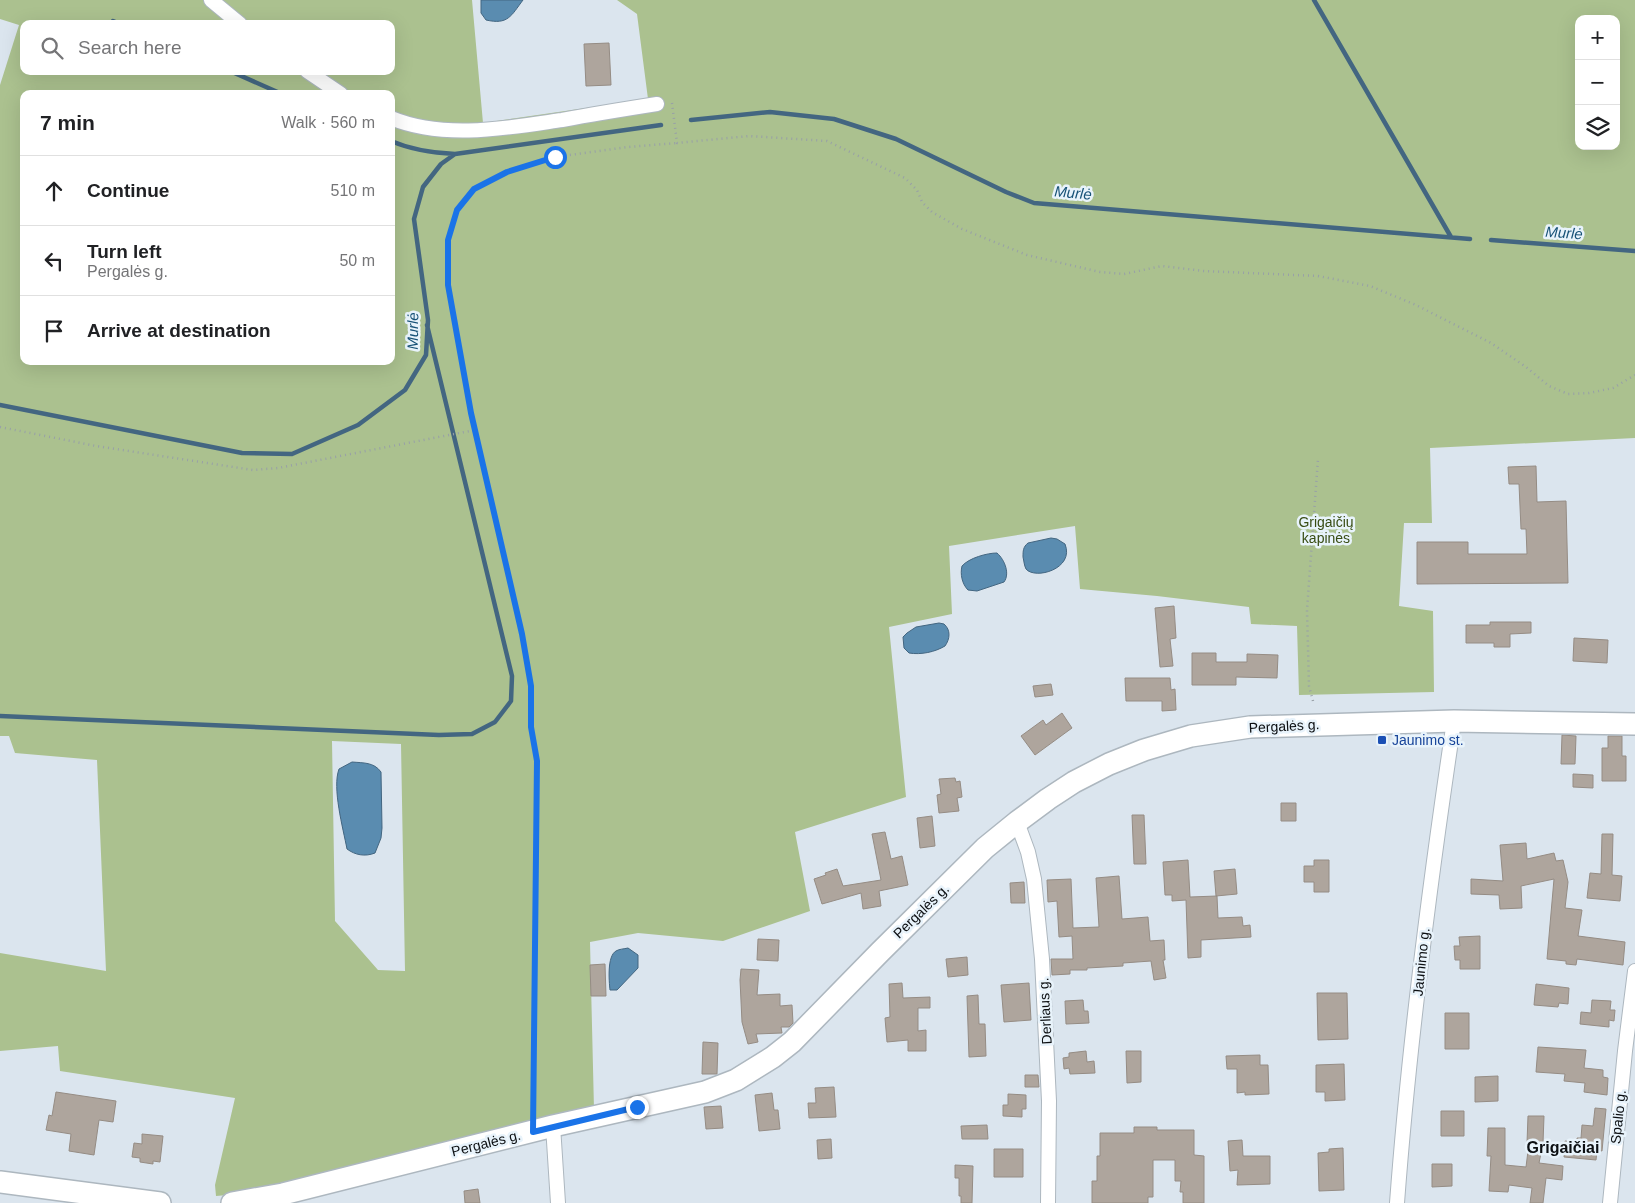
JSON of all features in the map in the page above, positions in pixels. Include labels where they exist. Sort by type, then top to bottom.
[{"type":"main road","name":"Pergalės g.","points":[[232,1203],[283,1194],[543,1129],[705,1092],[736,1080],[761,1065],[792,1042],[886,945],[979,855],[1017,822],[1074,782],[1109,764],[1144,750],[1191,736],[1250,727],[1454,721],[1635,724]]},
{"type":"main road","points":[[0,1182],[160,1203]]},
{"type":"street","points":[[210,0],[235,20]]},
{"type":"street","points":[[313,75],[335,90]]},
{"type":"street","points":[[395,120],[404,123],[456,131],[519,126],[657,104]]},
{"type":"street","name":"Jaunimo g.","points":[[1397,1203],[1401,1146],[1425,917],[1454,721]]},
{"type":"street","name":"Derliaus g.","points":[[1017,822],[1028,852],[1034,879],[1042,959],[1049,1102],[1048,1203]]},
{"type":"street","name":"Spalio g.","points":[[1610,1203],[1624,1051],[1635,971]]},
{"type":"street","points":[[543,1129],[558,1203]]},
{"type":"path","points":[[673,115],[676,143]]},
{"type":"path","points":[[543,1129],[537,761],[531,727],[531,686],[522,634],[475,430],[448,285],[448,240],[457,210],[474,189],[507,172],[555,157],[628,147],[749,136],[827,141],[905,178],[917,190],[922,202],[932,212],[962,229],[1027,254],[1100,272],[1124,274],[1162,266],[1318,276],[1370,286],[1416,305],[1490,344],[1526,367],[1549,386],[1568,394],[1589,393],[1613,388],[1635,375]]},
{"type":"path","points":[[0,427],[96,446],[253,470],[278,468],[475,430]]},
{"type":"path","points":[[1313,701],[1309,686],[1307,610],[1318,459]]},
{"type":"green space","name":"Grigaičių kapinės","points":[[0,0],[472,0],[483,123],[648,99],[637,14],[617,0],[1635,0],[1635,438],[1430,448],[1432,523],[1404,523],[1399,606],[1433,611],[1434,692],[1299,695],[1297,626],[1251,624],[1249,607],[1080,589],[1075,526],[949,546],[952,614],[889,627],[906,797],[795,832],[810,911],[723,941],[638,933],[590,942],[594,1109],[239,1194],[216,1196],[215,1185],[235,1098],[60,1071],[58,1046],[0,1051],[0,953],[106,971],[97,760],[15,753],[9,736],[0,736],[0,85],[19,25],[0,19]],"holes":[[[332,741],[401,744],[405,971],[378,970],[335,921]]]},
{"type":"water","points":[[481,0],[523,0],[508,18],[493,21],[486,20],[481,13]]},
{"type":"water","points":[[1051,538],[1065,544],[1067,553],[1064,560],[1059,566],[1045,573],[1031,572],[1026,569],[1023,557],[1025,546],[1028,543]]},
{"type":"water","points":[[997,553],[1006,567],[1007,575],[1004,582],[977,591],[968,590],[962,579],[962,566],[978,556]]},
{"type":"water","points":[[939,623],[944,624],[949,632],[949,638],[945,646],[918,654],[909,653],[904,648],[903,637],[907,633],[916,627]]},
{"type":"water","points":[[352,762],[375,766],[381,772],[381,838],[375,853],[368,855],[353,853],[347,849],[337,797],[339,769]]},
{"type":"water","points":[[628,948],[638,955],[638,968],[617,990],[610,990],[609,969],[611,958],[616,951]]},
{"type":"building","points":[[609,43],[611,85],[586,86],[584,44]]},
{"type":"building","points":[[1536,466],[1537,502],[1566,501],[1568,583],[1417,584],[1417,542],[1468,542],[1468,554],[1527,554],[1526,529],[1521,529],[1519,484],[1509,484],[1508,467]]},
{"type":"building","points":[[1174,606],[1176,638],[1170,639],[1173,666],[1160,667],[1155,608]]},
{"type":"building","points":[[1490,622],[1531,622],[1531,633],[1510,634],[1510,647],[1494,647],[1494,643],[1466,643],[1466,625],[1490,625]]},
{"type":"building","points":[[1574,638],[1608,640],[1607,663],[1573,661]]},
{"type":"building","points":[[1192,653],[1216,653],[1216,662],[1247,662],[1247,654],[1278,655],[1277,678],[1236,677],[1236,685],[1192,685]]},
{"type":"building","points":[[1125,678],[1170,678],[1171,690],[1175,689],[1176,710],[1162,711],[1162,701],[1126,701]]},
{"type":"building","points":[[1051,684],[1053,695],[1035,697],[1033,686]]},
{"type":"building","points":[[1062,713],[1072,728],[1035,755],[1021,736],[1043,720],[1046,725]]},
{"type":"building","points":[[1562,735],[1576,736],[1575,764],[1561,764]]},
{"type":"building","points":[[1608,736],[1622,736],[1622,756],[1626,756],[1626,781],[1602,781],[1602,748],[1608,748]]},
{"type":"building","points":[[1573,774],[1593,775],[1593,788],[1573,787]]},
{"type":"building","points":[[955,778],[956,782],[960,781],[962,797],[957,798],[959,811],[939,813],[937,795],[941,794],[939,779]]},
{"type":"building","points":[[1281,803],[1296,803],[1296,821],[1281,821]]},
{"type":"building","points":[[1132,815],[1144,815],[1146,864],[1134,864]]},
{"type":"building","points":[[932,816],[935,846],[920,848],[917,818]]},
{"type":"building","points":[[885,832],[891,859],[902,856],[908,885],[879,891],[881,906],[863,909],[861,893],[822,904],[814,879],[826,875],[825,873],[837,869],[843,886],[881,880],[872,834]]},
{"type":"building","points":[[1602,834],[1613,834],[1612,875],[1622,876],[1620,901],[1587,898],[1590,873],[1601,874]]},
{"type":"building","points":[[1526,843],[1527,859],[1554,853],[1556,861],[1563,860],[1568,882],[1565,908],[1582,910],[1578,936],[1625,942],[1623,965],[1577,959],[1576,965],[1566,964],[1566,961],[1547,959],[1554,879],[1521,886],[1522,908],[1500,909],[1499,895],[1471,894],[1471,879],[1503,881],[1500,845]]},
{"type":"building","points":[[1188,860],[1190,897],[1217,896],[1218,918],[1242,917],[1243,926],[1250,925],[1251,937],[1201,940],[1201,957],[1188,958],[1186,900],[1172,901],[1172,895],[1165,895],[1163,862]]},
{"type":"building","points":[[1314,860],[1329,860],[1329,892],[1314,892],[1314,882],[1304,882],[1304,866],[1314,866]]},
{"type":"building","points":[[1235,869],[1237,894],[1216,896],[1214,871]]},
{"type":"building","points":[[1119,876],[1122,919],[1148,917],[1150,941],[1164,940],[1165,960],[1163,960],[1166,978],[1154,980],[1151,961],[1123,963],[1123,966],[1087,968],[1087,970],[1070,970],[1070,974],[1052,975],[1051,959],[1073,959],[1072,936],[1059,937],[1057,901],[1048,902],[1047,880],[1071,879],[1073,928],[1099,927],[1096,878]]},
{"type":"building","points":[[1024,882],[1025,903],[1011,903],[1010,883]]},
{"type":"building","points":[[1480,936],[1480,969],[1460,969],[1460,960],[1455,960],[1454,946],[1460,946],[1459,937]]},
{"type":"building","points":[[758,939],[779,940],[778,961],[757,960]]},
{"type":"building","points":[[967,957],[968,975],[948,977],[946,959]]},
{"type":"building","points":[[605,964],[606,996],[591,996],[590,965]]},
{"type":"building","points":[[741,969],[759,970],[757,995],[780,994],[780,1006],[792,1005],[793,1023],[789,1027],[781,1027],[782,1033],[756,1034],[758,1042],[748,1044],[742,1022]]},
{"type":"building","points":[[902,983],[903,998],[930,997],[930,1008],[918,1008],[918,1031],[926,1030],[926,1051],[908,1051],[908,1040],[887,1042],[885,1018],[890,1017],[889,984]]},
{"type":"building","points":[[1029,983],[1031,1020],[1004,1022],[1001,985]]},
{"type":"building","points":[[1536,984],[1569,988],[1568,1004],[1559,1003],[1558,1007],[1534,1005]]},
{"type":"building","points":[[1317,993],[1347,993],[1348,1039],[1318,1040]]},
{"type":"building","points":[[978,995],[979,1024],[985,1024],[986,1056],[969,1057],[967,996]]},
{"type":"building","points":[[1083,1000],[1084,1011],[1088,1011],[1089,1023],[1066,1024],[1065,1001]]},
{"type":"building","points":[[1592,1000],[1611,1001],[1610,1010],[1615,1010],[1614,1021],[1609,1020],[1609,1027],[1580,1024],[1581,1012],[1591,1013]]},
{"type":"building","points":[[1445,1013],[1469,1013],[1469,1049],[1445,1049]]},
{"type":"building","points":[[703,1042],[718,1043],[717,1074],[702,1074]]},
{"type":"building","points":[[1538,1047],[1586,1050],[1584,1068],[1603,1070],[1603,1077],[1608,1078],[1607,1095],[1584,1092],[1585,1083],[1564,1081],[1565,1074],[1536,1072]]},
{"type":"building","points":[[1086,1051],[1087,1062],[1094,1061],[1095,1073],[1070,1074],[1069,1068],[1064,1069],[1063,1058],[1069,1057],[1069,1053]]},
{"type":"building","points":[[1126,1051],[1141,1051],[1141,1082],[1127,1083]]},
{"type":"building","points":[[1260,1055],[1260,1065],[1268,1065],[1269,1094],[1245,1095],[1245,1092],[1237,1093],[1237,1069],[1227,1069],[1226,1056]]},
{"type":"building","points":[[1344,1064],[1345,1100],[1325,1101],[1325,1092],[1316,1092],[1316,1065]]},
{"type":"building","points":[[1025,1075],[1038,1075],[1039,1087],[1025,1087]]},
{"type":"building","points":[[1498,1076],[1498,1101],[1475,1102],[1475,1077]]},
{"type":"building","points":[[834,1087],[836,1117],[809,1118],[808,1103],[816,1103],[815,1088]]},
{"type":"building","points":[[56,1092],[116,1101],[113,1122],[99,1120],[94,1155],[69,1151],[71,1134],[46,1130],[49,1115],[52,1116]]},
{"type":"building","points":[[772,1093],[774,1110],[778,1110],[780,1129],[759,1131],[755,1095]]},
{"type":"building","points":[[1008,1094],[1026,1095],[1026,1109],[1022,1109],[1022,1117],[1003,1116],[1003,1105],[1008,1105]]},
{"type":"building","points":[[721,1106],[723,1128],[706,1129],[704,1107]]},
{"type":"building","points":[[1595,1108],[1606,1109],[1602,1151],[1597,1150],[1596,1160],[1564,1157],[1565,1141],[1576,1142],[1577,1138],[1581,1138],[1582,1125],[1593,1126]]},
{"type":"building","points":[[1441,1111],[1464,1111],[1464,1136],[1441,1136]]},
{"type":"building","points":[[1528,1116],[1544,1116],[1543,1143],[1539,1163],[1563,1166],[1562,1180],[1546,1178],[1543,1203],[1530,1203],[1532,1188],[1509,1185],[1508,1192],[1489,1191],[1491,1156],[1487,1156],[1488,1128],[1505,1128],[1505,1165],[1526,1167],[1529,1143],[1527,1143]]},
{"type":"building","points":[[987,1125],[988,1139],[962,1139],[961,1126]]},
{"type":"building","points":[[1134,1127],[1157,1127],[1157,1130],[1194,1130],[1194,1155],[1204,1156],[1204,1203],[1183,1203],[1183,1192],[1180,1192],[1181,1181],[1175,1181],[1175,1160],[1153,1160],[1153,1197],[1148,1197],[1148,1203],[1092,1203],[1092,1181],[1097,1181],[1097,1156],[1100,1156],[1100,1133],[1134,1133]]},
{"type":"building","points":[[142,1134],[163,1136],[160,1162],[153,1161],[153,1164],[140,1162],[140,1158],[132,1157],[134,1143],[142,1144]]},
{"type":"building","points":[[831,1139],[832,1158],[818,1159],[817,1140]]},
{"type":"building","points":[[1242,1140],[1243,1156],[1270,1156],[1270,1184],[1237,1185],[1238,1170],[1230,1171],[1228,1141]]},
{"type":"building","points":[[1343,1148],[1344,1190],[1319,1191],[1318,1153],[1329,1152],[1329,1149]]},
{"type":"building","points":[[994,1149],[1023,1149],[1023,1177],[994,1177]]},
{"type":"building","points":[[1432,1164],[1452,1164],[1452,1186],[1432,1187]]},
{"type":"building","points":[[955,1165],[973,1166],[972,1203],[961,1203],[959,1178],[955,1178]]},
{"type":"building","points":[[478,1189],[480,1203],[465,1203],[464,1191]]},
{"type":"waterway","points":[[1314,0],[1451,237]]},
{"type":"waterway","points":[[239,75],[273,90]]},
{"type":"waterway","name":"Murlė","points":[[691,120],[770,112],[834,119],[896,139],[1006,192],[1034,203],[1470,239]]},
{"type":"waterway","name":"Murlė","points":[[0,405],[242,453],[292,454],[358,425],[405,390],[426,355],[428,320],[414,219],[423,187],[441,164],[455,154],[661,125]]},
{"type":"waterway","points":[[395,142],[422,150],[455,154]]},
{"type":"waterway","name":"Murlė","points":[[1491,240],[1635,251]]},
{"type":"waterway","points":[[0,716],[439,735],[472,734],[495,722],[511,701],[512,676],[427,325]]},
{"type":"place","name":"Jaunimo st.","points":[[1382,740]]},
{"type":"district","name":"Grigaičiai","points":[[1563,1147]]},
{"type":"route","points":[[555,157],[507,172],[474,189],[457,210],[448,240],[448,285],[471,413],[522,634],[531,686],[531,727],[537,761],[533,1132],[637,1107]]}]
